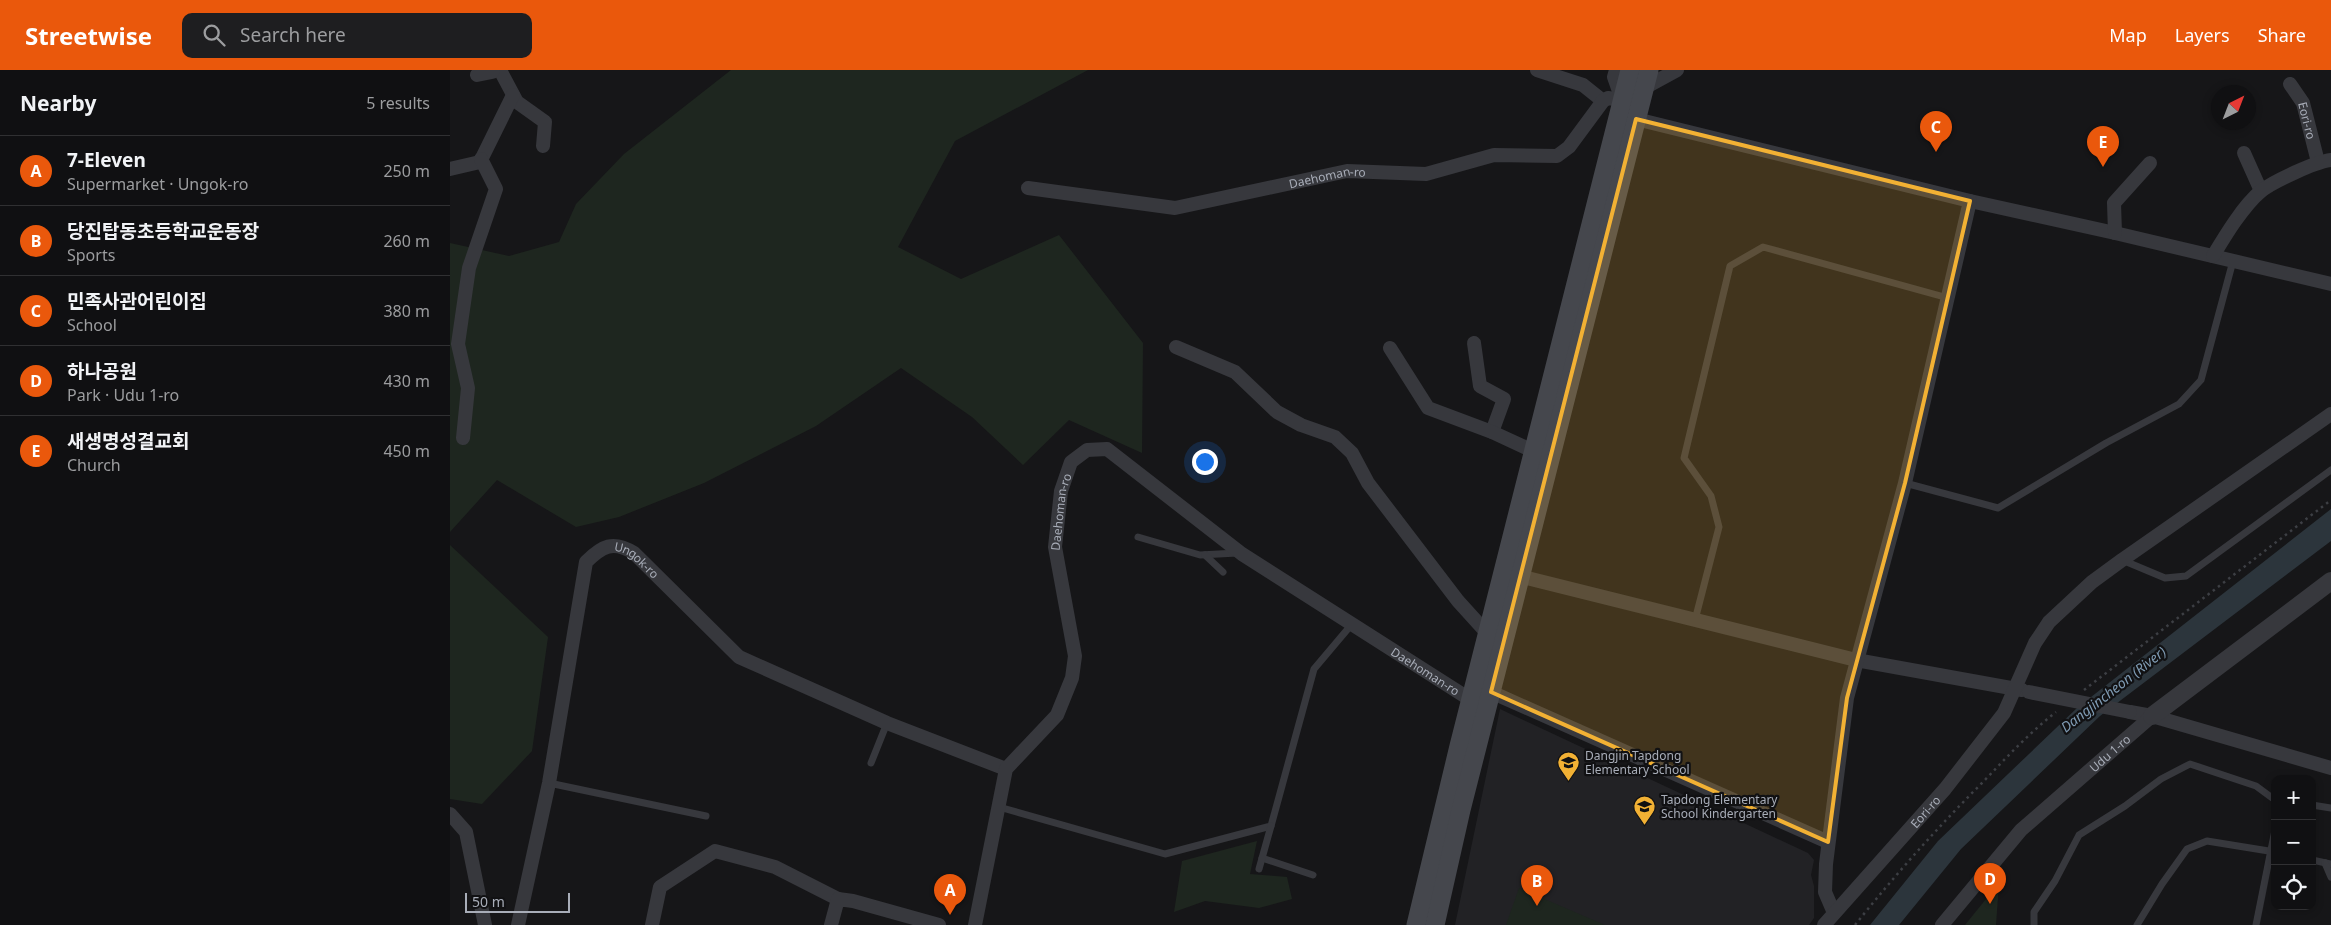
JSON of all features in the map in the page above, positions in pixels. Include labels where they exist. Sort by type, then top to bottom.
[{"type":"main road","name":"Daehoman-ro","points":[[1611,100],[1620,72]]},
{"type":"main road","points":[[1416,925],[1487,633],[1512,574],[1646,79]]},
{"type":"main road","points":[[1436,925],[1461,810],[1491,692],[1533,451],[1611,100]]},
{"type":"street","points":[[477,74],[492,72],[493,70]]},
{"type":"street","points":[[500,70],[517,102],[545,122],[543,146]]},
{"type":"street","points":[[1537,70],[1584,86],[1611,100]]},
{"type":"street","name":"Daehoman-ro","points":[[1028,188],[1175,208],[1347,171],[1426,174],[1494,156],[1557,156],[1569,147],[1611,100],[1646,79],[1677,70]]},
{"type":"street","name":"Eori-ro","points":[[2212,256],[2232,225],[2261,191],[2324,161],[2303,103],[2290,84]]},
{"type":"street","points":[[450,169],[480,162],[513,95]]},
{"type":"street","points":[[1636,119],[1970,200],[2115,232],[2331,284]]},
{"type":"street","points":[[2244,153],[2261,191]]},
{"type":"street","points":[[463,438],[468,388],[458,344],[469,268],[496,189],[481,159]]},
{"type":"street","points":[[2115,232],[2114,203],[2150,163]]},
{"type":"street","points":[[1834,913],[1825,892],[1828,842],[1846,707],[1856,660],[1906,483],[1970,200]]},
{"type":"street","points":[[1474,343],[1480,386],[1504,399],[1492,432]]},
{"type":"street","points":[[1176,347],[1235,372],[1277,412],[1301,425],[1335,437],[1352,452],[1368,483],[1458,601],[1487,633]]},
{"type":"street","points":[[1390,348],[1428,408],[1492,432],[1533,451]]},
{"type":"street","name":"Eori-ro","points":[[1824,925],[1956,776],[2004,713],[2035,643],[2049,622],[2092,582],[2331,414]]},
{"type":"street","name":"Daehoman-ro","points":[[1006,769],[1057,715],[1072,678],[1075,656],[1055,547],[1061,491],[1071,462],[1087,450],[1107,449],[1240,553],[1471,700]]},
{"type":"street","name":"Ungok-ro","points":[[518,925],[549,783],[586,562],[597,551],[610,546],[623,546],[634,553],[739,657],[887,722],[1006,769]]},
{"type":"street","points":[[1512,574],[1856,660],[2014,687],[2029,692],[2152,716],[2331,768]]},
{"type":"street","points":[[2152,716],[2331,582]]},
{"type":"street","points":[[1491,692],[1828,842]]},
{"type":"street","name":"Udu 1-ro","points":[[1942,925],[2021,830],[2152,716]]},
{"type":"street","points":[[975,925],[1006,769]]},
{"type":"street","points":[[450,814],[466,832],[485,925]]},
{"type":"street","points":[[652,925],[660,887],[715,851],[775,867],[838,900],[853,901],[939,925]]},
{"type":"street","points":[[831,925],[838,900]]},
{"type":"lane","points":[[1695,620],[1719,527],[1711,496],[1684,458],[1730,266],[1762,247],[1948,298]]},
{"type":"lane","points":[[1906,483],[1998,508],[2106,443],[2179,404],[2200,380],[2233,261]]},
{"type":"lane","points":[[2122,560],[2165,578],[2186,576],[2331,470]]},
{"type":"lane","points":[[1138,537],[1205,555],[1240,553]]},
{"type":"lane","points":[[1205,555],[1224,572]]},
{"type":"lane","points":[[1259,869],[1314,669],[1352,624]]},
{"type":"lane","points":[[871,763],[887,722]]},
{"type":"lane","points":[[2034,925],[2034,912],[2055,881],[2079,835],[2124,806],[2160,779],[2190,764],[2256,786],[2271,797]]},
{"type":"lane","points":[[549,783],[706,816]]},
{"type":"lane","points":[[2316,806],[2331,808]]},
{"type":"lane","points":[[999,807],[1165,854],[1271,826]]},
{"type":"lane","points":[[2137,925],[2162,884],[2187,849],[2207,841],[2271,852]]},
{"type":"lane","points":[[1262,858],[1313,875]]},
{"type":"lane","points":[[2256,925],[2271,861]]},
{"type":"lane","points":[[2328,863],[2331,877]]},
{"type":"highlighted area","points":[[1636,119],[1970,201],[1905,483],[1847,698],[1828,842],[1491,692]]},
{"type":"shaded area","points":[[731,70],[1088,70],[955,141],[898,247],[961,279],[1059,235],[1143,343],[1142,453],[1069,420],[1023,465],[972,417],[901,368],[816,426],[704,483],[619,517],[576,527],[497,480],[450,532],[450,243],[509,256],[559,242],[576,204],[624,154]]},
{"type":"shaded area","points":[[450,545],[548,637],[532,751],[482,804],[450,799]]},
{"type":"shaded area","name":"Dangjin Tapdong Elementary School","points":[[1500,709],[1808,853],[1814,860],[1811,875],[1814,886],[1814,918],[1809,925],[1455,925]]},
{"type":"shaded area","points":[[1257,841],[1250,874],[1287,877],[1292,899],[1259,908],[1205,901],[1174,912],[1182,861]]},
{"type":"shaded area","points":[[1999,883],[1996,925],[1965,925]]},
{"type":"shaded area","points":[[1519,888],[1605,925],[1506,925]]},
{"type":"water","name":"Dangjincheon (River)","points":[[2331,509],[2331,541],[2100,716],[1961,849],[1899,925],[1870,925],[1938,841],[2077,708]]},
{"type":"place","name":"민족사관어린이집","points":[[1936,152]]},
{"type":"place","name":"새생명성결교회","points":[[2103,167]]},
{"type":"place","name":"Dangjin Tapdong Elementary School","points":[[1569,781]]},
{"type":"place","name":"Tapdong Elementary School Kindergarten","points":[[1645,825]]},
{"type":"place","name":"하나공원","points":[[1990,904]]},
{"type":"place","name":"당진탑동초등학교운동장","points":[[1537,906]]},
{"type":"place","name":"7-Eleven","points":[[950,915]]}]
